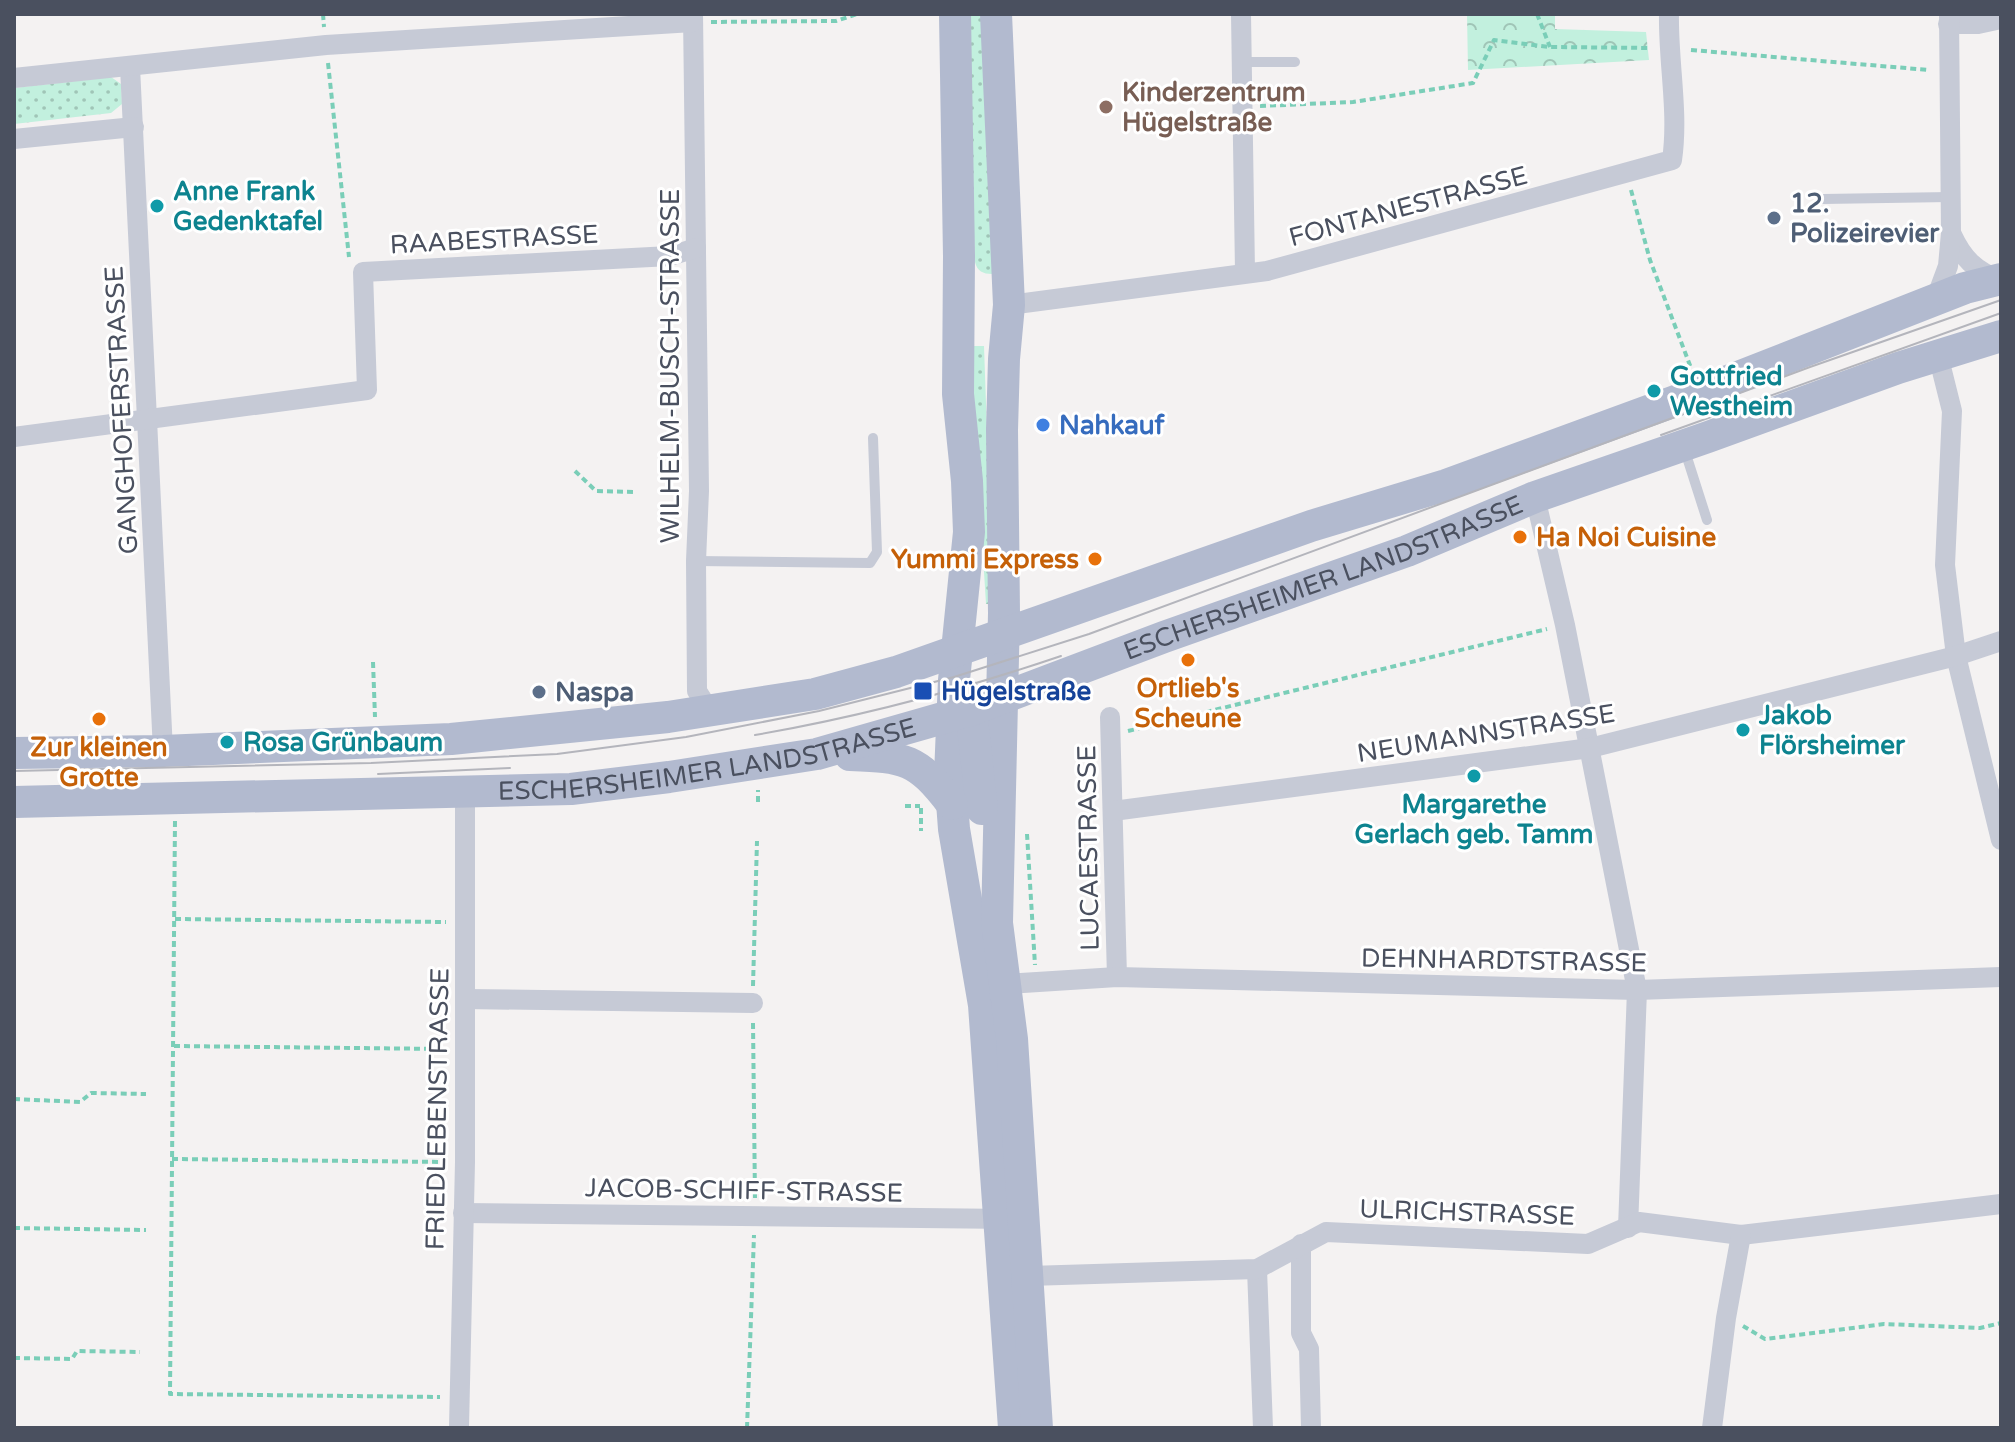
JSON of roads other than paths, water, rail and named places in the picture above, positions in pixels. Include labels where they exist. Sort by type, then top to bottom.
[{"type":"main road","points":[[955,14],[958,394],[969,532],[982,618],[1024,669],[1051,680]]},
{"type":"main road","points":[[996,14],[1009,305],[1004,359],[997,923]]},
{"type":"main road","points":[[959,256],[966,279],[981,299],[997,305],[1009,305]]},
{"type":"main road","name":"ESCHERSHEIMER LANDSTRASSE","points":[[14,753],[163,751],[451,739],[714,711],[815,694],[923,662],[955,665],[999,641],[1311,526],[1446,485],[1700,392],[1965,288],[2000,279]]},
{"type":"main road","points":[[958,340],[977,327],[990,330],[998,338],[1004,359]]},
{"type":"main road","name":"ESCHERSHEIMER LANDSTRASSE","points":[[14,802],[571,789],[817,754],[962,714],[1164,637],[1407,551],[1535,497],[1938,355],[2001,336]]},
{"type":"main road","points":[[969,532],[955,665],[997,923],[1021,983],[1012,1219],[1014,1428]]},
{"type":"main road","points":[[936,805],[962,714]]},
{"type":"main road","points":[[817,754],[888,756],[909,761],[936,783],[936,805],[963,891],[984,1005],[1012,1219],[1029,1276],[1037,1428]]},
{"type":"street","points":[[1241,14],[1245,272]]},
{"type":"street","name":"FONTANESTRASSE","points":[[1009,305],[1267,271],[1672,160],[1675,138],[1668,48],[1669,14]]},
{"type":"street","points":[[14,78],[326,45],[693,18]]},
{"type":"street","name":"WILHELM-BUSCH-STRASSE","points":[[693,18],[699,491],[697,691],[714,711]]},
{"type":"street","points":[[1935,301],[1944,280],[1951,233],[1947,71],[1949,19],[1978,24],[2001,19]]},
{"type":"street","name":"GANGHOFERSTRASSE","points":[[130,67],[163,751]]},
{"type":"street","points":[[14,139],[134,127]]},
{"type":"street","points":[[1951,233],[1960,253],[1970,265],[2000,279]]},
{"type":"street","name":"RAABESTRASSE","points":[[147,419],[367,390],[363,272],[670,256],[696,248]]},
{"type":"street","points":[[1938,355],[1952,411],[1945,565],[1956,656],[2001,840]]},
{"type":"street","points":[[14,437],[147,419]]},
{"type":"street","points":[[1535,497],[1565,625],[1637,990],[1628,1228]]},
{"type":"street","name":"NEUMANNSTRASSE","points":[[1113,811],[1590,748],[1956,656],[2001,641]]},
{"type":"street","name":"LUCAESTRASSE","points":[[1111,726],[1117,977]]},
{"type":"street","name":"FRIEDLEBENSTRASSE","points":[[459,1428],[465,1162],[465,791]]},
{"type":"street","name":"DEHNHARDTSTRASSE","points":[[1021,983],[1117,977],[1637,990],[2001,977]]},
{"type":"street","points":[[465,999],[753,1003]]},
{"type":"street","name":"ULRICHSTRASSE","points":[[1029,1276],[1257,1269],[1326,1232],[1588,1244],[1639,1222],[1741,1235],[2001,1204]]},
{"type":"street","name":"JACOB-SCHIFF-STRASSE","points":[[463,1213],[1012,1219]]},
{"type":"street","points":[[1712,1428],[1726,1318],[1741,1235]]},
{"type":"street","points":[[1301,1244],[1301,1333],[1309,1349],[1311,1428]]},
{"type":"street","points":[[1257,1269],[1263,1428]]},
{"type":"lane","points":[[1242,62],[1295,62]]},
{"type":"lane","points":[[1823,199],[1950,197]]},
{"type":"lane","points":[[696,561],[870,563],[877,552],[873,438]]},
{"type":"lane","points":[[1684,446],[1707,520]]},
{"type":"tram line","points":[[14,771],[371,763],[557,754],[686,737],[819,711],[954,677],[1089,634],[1810,367],[2001,300]]},
{"type":"tram line","points":[[1661,435],[2001,313]]},
{"type":"tram line","points":[[755,735],[910,702],[1061,656]]},
{"type":"tram line","points":[[378,774],[510,768]]},
{"type":"place","name":"Kinderzentrum Hügelstraße","points":[[1106,107]]},
{"type":"place","name":"Anne Frank Gedenktafel","points":[[157,206]]},
{"type":"place","name":"12. Polizeirevier","points":[[1774,218]]},
{"type":"place","name":"Gottfried Westheim","points":[[1654,391]]},
{"type":"place","name":"Nahkauf","points":[[1043,425]]},
{"type":"place","name":"Ha Noi Cuisine","points":[[1520,537]]},
{"type":"place","name":"Yummi Express","points":[[1095,559]]},
{"type":"place","name":"Ortlieb's Scheune","points":[[1188,660]]},
{"type":"place","name":"Hügelstraße","points":[[923,691]]},
{"type":"place","name":"Naspa","points":[[539,692]]},
{"type":"place","name":"Zur kleinen Grotte","points":[[99,719]]},
{"type":"place","name":"Jakob Flörsheimer","points":[[1743,730]]},
{"type":"place","name":"Rosa Grünbaum","points":[[227,742]]},
{"type":"place","name":"Margarethe Gerlach geb. Tamm","points":[[1474,776]]}]
